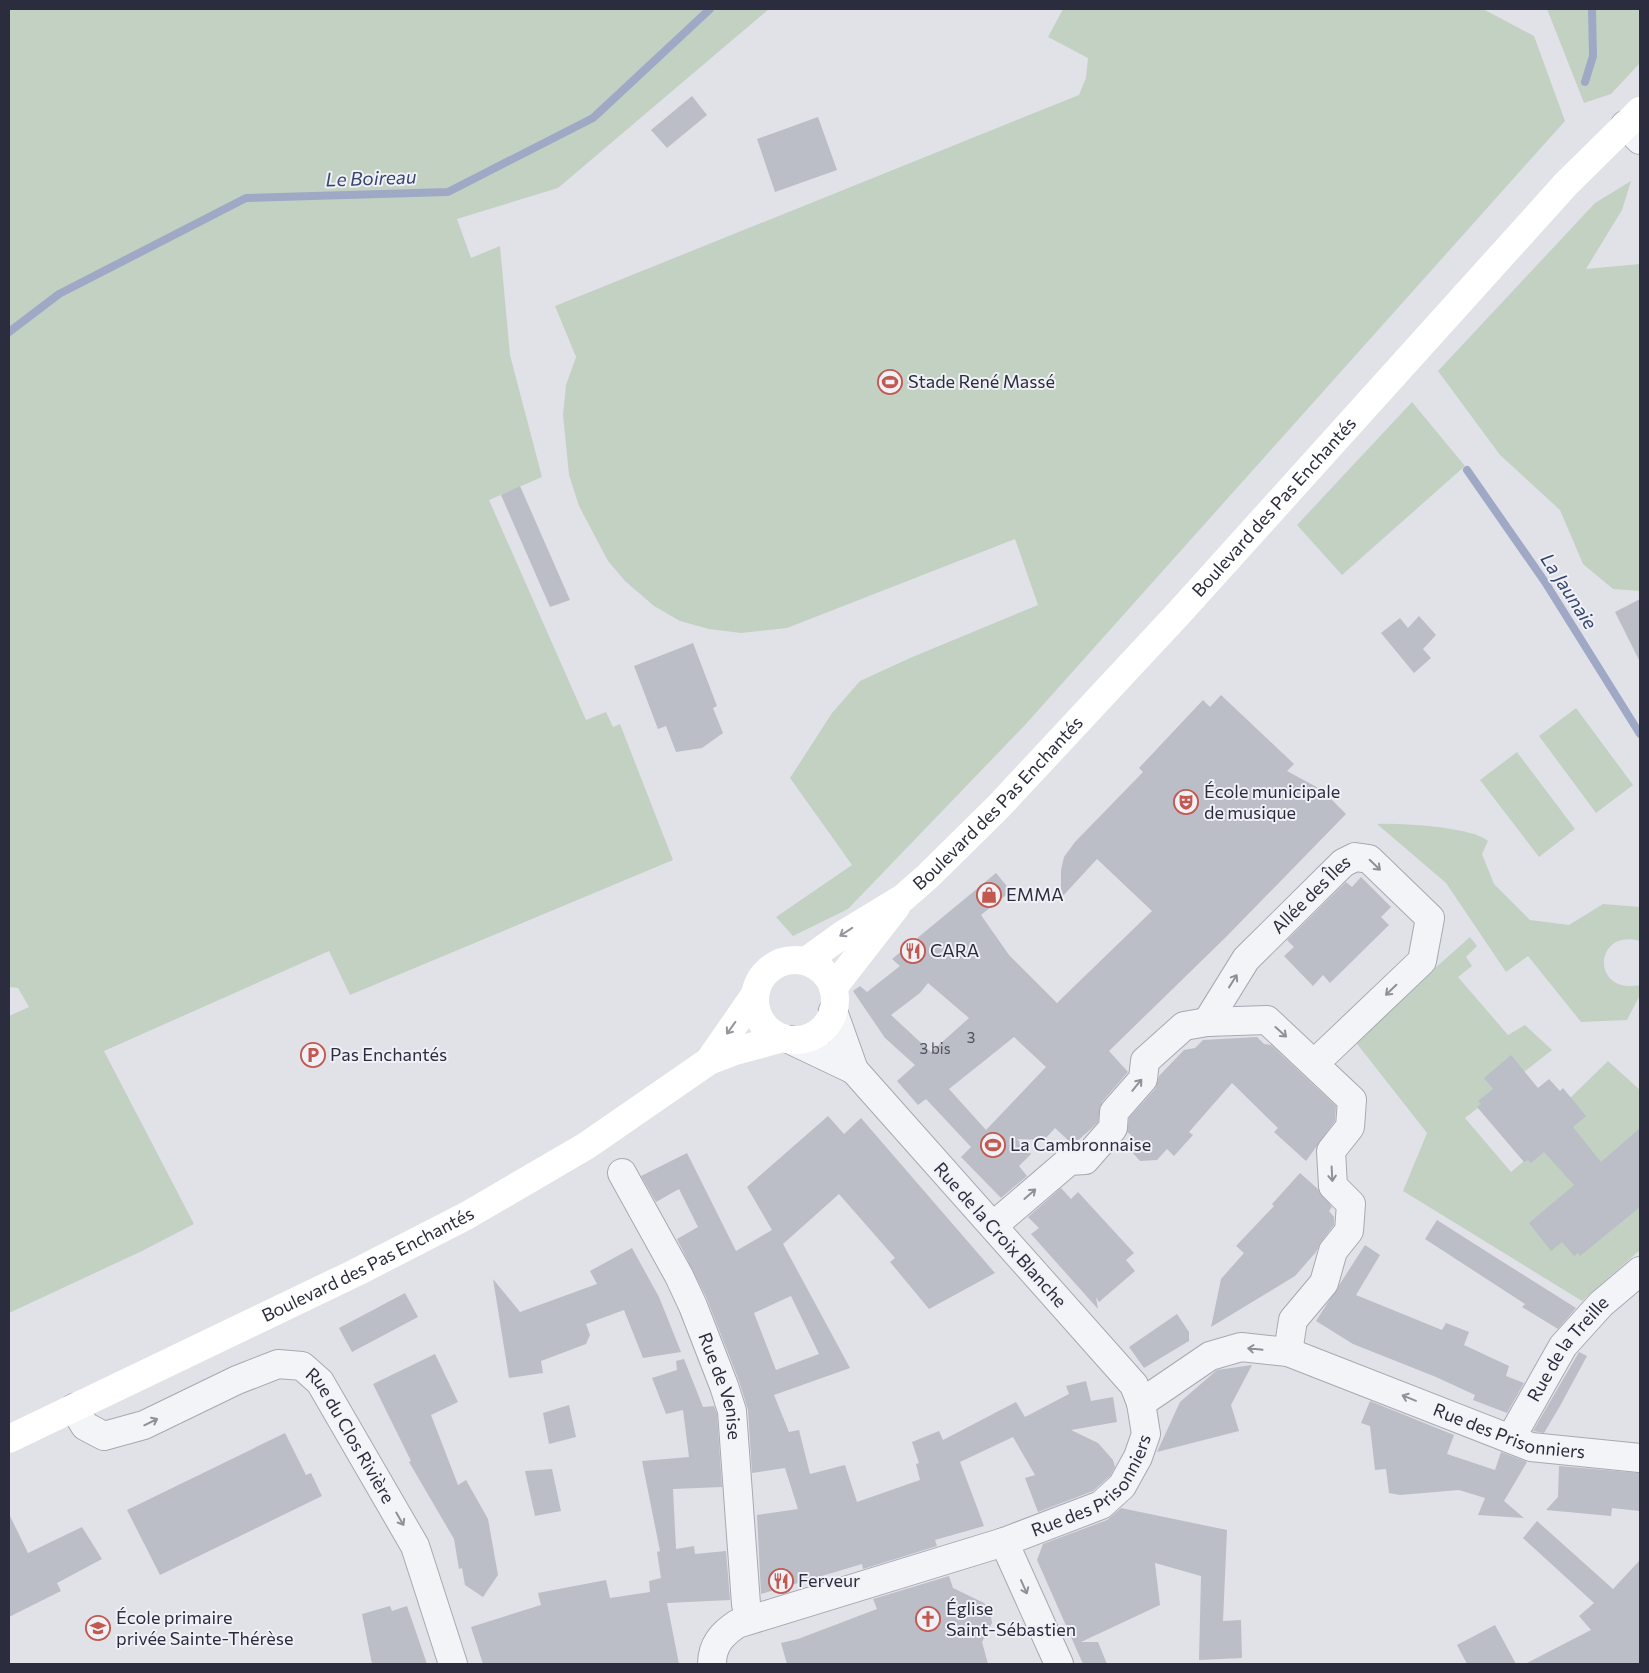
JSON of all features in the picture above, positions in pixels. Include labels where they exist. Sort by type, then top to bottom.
[{"type":"main road","name":"Boulevard des Pas Enchantés","points":[[9,1439],[355,1273],[466,1216],[586,1146],[709,1061],[734,1051],[787,1039],[806,1038],[820,1031],[844,972],[869,944],[903,898],[973,832],[1072,729],[1405,365],[1566,184],[1635,126]]},
{"type":"main road","name":"Boulevard des Pas Enchantés","points":[[709,1061],[754,996],[764,974],[776,964],[791,960],[806,961],[842,935],[903,898]]},
{"type":"main road","points":[[806,961],[820,968],[833,1000]]},
{"type":"main road","points":[[754,996],[756,1011],[763,1025],[787,1039]]},
{"type":"street","name":"Allée des Îles","points":[[1207,1022],[1246,959],[1343,863],[1355,858],[1368,859],[1430,918],[1422,961],[1315,1063]]},
{"type":"street","name":"Rue de la Croix Blanche","points":[[833,1000],[854,1070]]},
{"type":"street","points":[[993,1226],[1068,1161],[1085,1160],[1113,1128],[1114,1112],[1143,1079],[1145,1061],[1184,1026],[1207,1022],[1267,1020],[1315,1063],[1352,1100],[1350,1127],[1331,1151],[1333,1186],[1350,1204],[1348,1232],[1332,1251],[1324,1283],[1293,1320],[1288,1352]]},
{"type":"street","name":"Rue de la Croix Blanche","points":[[787,1039],[854,1070],[1134,1385],[1141,1403]]},
{"type":"street","name":"Rue de Venise","points":[[622,1173],[679,1276],[727,1394],[732,1411],[746,1604],[749,1619]]},
{"type":"street","name":"Rue de la Treille","points":[[1511,1438],[1563,1346],[1601,1304],[1640,1271]]},
{"type":"street","name":"Rue des Prisonniers","points":[[712,1664],[714,1648],[720,1638],[727,1630],[749,1619],[1004,1542],[1101,1505],[1122,1486],[1138,1457],[1146,1434],[1141,1403],[1210,1356],[1241,1347],[1288,1352],[1531,1447],[1640,1458]]},
{"type":"street","name":"Rue du Clos Rivière","points":[[74,1408],[86,1426],[104,1436],[144,1426],[237,1380],[278,1364],[302,1366],[320,1382],[415,1546],[453,1664]]},
{"type":"street","points":[[1004,1542],[1059,1664]]},
{"type":"green space","points":[[9,9],[769,9],[558,188],[457,219],[471,258],[500,246],[510,355],[542,477],[489,500],[586,720],[606,712],[613,727],[620,724],[673,860],[350,995],[329,951],[104,1051],[194,1224],[142,1251],[9,1313],[9,1016],[29,1007],[18,988],[9,987]]},
{"type":"green space","points":[[1063,9],[1483,9],[1534,36],[1565,121],[1025,725],[848,909],[793,936],[776,917],[852,865],[790,778],[832,713],[860,681],[910,658],[1038,605],[1015,539],[787,628],[741,633],[709,629],[680,621],[654,606],[625,581],[608,561],[579,506],[569,475],[563,415],[566,385],[576,357],[555,306],[1079,95],[1086,78],[1088,58],[1048,37]]},
{"type":"green space","points":[[1547,9],[1640,9],[1640,63],[1611,94],[1584,103]]},
{"type":"green space","points":[[1631,181],[1622,210],[1586,269],[1640,264],[1640,591],[1613,589],[1583,564],[1560,510],[1500,455],[1438,371],[1595,203]]},
{"type":"green space","points":[[1412,402],[1465,466],[1342,575],[1297,525]]},
{"type":"green space","points":[[1576,708],[1633,785],[1596,813],[1539,736]]},
{"type":"green space","points":[[1517,752],[1575,829],[1539,857],[1480,780]]},
{"type":"green space","points":[[1377,824],[1418,825],[1452,829],[1480,836],[1488,841],[1482,854],[1494,884],[1530,920],[1569,925],[1603,904],[1640,907],[1640,941],[1625,940],[1614,944],[1607,952],[1604,962],[1606,972],[1612,981],[1624,985],[1640,985],[1640,995],[1627,1020],[1581,1022],[1528,956],[1506,972],[1446,883]]},
{"type":"green space","points":[[1470,937],[1477,946],[1466,957],[1472,966],[1458,977],[1508,1035],[1525,1025],[1552,1050],[1465,1118],[1511,1172],[1579,1114],[1568,1100],[1608,1061],[1640,1090],[1640,1250],[1582,1301],[1403,1191],[1427,1133],[1354,1040]]},
{"type":"building","points":[[692,96],[707,115],[667,148],[651,130]]},
{"type":"building","points":[[818,117],[837,170],[775,192],[757,139]]},
{"type":"building","points":[[520,486],[570,600],[550,607],[501,495]]},
{"type":"building","points":[[1640,599],[1640,662],[1615,612]]},
{"type":"building","points":[[1419,616],[1436,635],[1423,649],[1431,658],[1414,673],[1381,633],[1400,618],[1408,628]]},
{"type":"building","points":[[693,643],[717,706],[713,708],[723,733],[702,748],[676,752],[666,726],[658,729],[634,666]]},
{"type":"building","points":[[1221,695],[1294,764],[1287,771],[1322,790],[1346,814],[1227,936],[1109,1051],[1128,1072],[1102,1102],[1098,1122],[1091,1129],[1076,1142],[1069,1141],[1055,1128],[1044,1140],[1017,1139],[1031,1154],[1019,1166],[1027,1176],[1001,1198],[961,1157],[971,1147],[926,1099],[918,1105],[897,1081],[915,1065],[885,1038],[853,991],[860,986],[867,992],[900,966],[892,959],[996,873],[1011,891],[981,915],[1009,955],[1057,1003],[1152,911],[1097,859],[1061,898],[1061,870],[1064,857],[1075,842],[1143,772],[1139,768],[1203,700],[1210,707]],"holes":[[[928,983],[969,1018],[931,1052],[891,1015],[920,993]],[[1014,1037],[1046,1067],[986,1130],[949,1089]]]},
{"type":"building","points":[[1361,877],[1391,907],[1381,917],[1389,925],[1330,983],[1323,975],[1313,986],[1284,956],[1294,947],[1287,940],[1346,882],[1352,887]]},
{"type":"building","points":[[1257,1037],[1264,1044],[1271,1045],[1336,1106],[1335,1121],[1306,1161],[1274,1132],[1278,1128],[1232,1083],[1189,1132],[1193,1135],[1174,1156],[1167,1149],[1157,1160],[1140,1161],[1132,1152],[1131,1135],[1127,1132],[1129,1118],[1155,1089],[1159,1076],[1184,1050],[1195,1048],[1203,1040]]},
{"type":"building","points":[[1511,1055],[1538,1088],[1549,1079],[1560,1091],[1563,1088],[1586,1116],[1573,1127],[1601,1162],[1640,1128],[1640,1207],[1580,1256],[1578,1253],[1574,1256],[1562,1242],[1551,1251],[1529,1223],[1574,1185],[1544,1152],[1531,1163],[1528,1160],[1524,1162],[1477,1107],[1481,1104],[1478,1101],[1493,1089],[1484,1078]]},
{"type":"building","points":[[828,1116],[844,1134],[861,1118],[995,1273],[929,1309],[890,1262],[895,1258],[839,1194],[783,1244],[850,1368],[774,1395],[789,1432],[799,1430],[810,1474],[845,1465],[857,1502],[920,1480],[916,1464],[919,1463],[912,1442],[939,1431],[943,1440],[1016,1402],[1025,1417],[1069,1394],[1066,1386],[1086,1381],[1091,1401],[1113,1397],[1117,1422],[1071,1430],[1098,1443],[1113,1460],[1115,1467],[1110,1476],[1093,1491],[1038,1512],[1025,1478],[1035,1475],[1013,1437],[960,1462],[984,1526],[935,1540],[937,1546],[863,1569],[862,1564],[761,1594],[757,1515],[798,1509],[785,1468],[752,1473],[748,1410],[739,1381],[707,1299],[677,1239],[698,1227],[679,1189],[656,1202],[641,1176],[687,1153],[736,1251],[772,1230],[747,1187]],"holes":[[[791,1296],[819,1354],[776,1370],[754,1313]]]},
{"type":"building","points":[[1300,1173],[1319,1190],[1332,1207],[1329,1211],[1334,1217],[1334,1225],[1316,1252],[1295,1276],[1211,1327],[1221,1279],[1244,1253],[1236,1246],[1274,1206],[1272,1204]]},
{"type":"building","points":[[1061,1188],[1071,1199],[1078,1192],[1134,1253],[1126,1260],[1135,1271],[1099,1302],[1096,1297],[1098,1309],[1031,1234],[1039,1228],[1028,1217]]},
{"type":"building","points":[[1437,1220],[1576,1308],[1558,1329],[1522,1307],[1525,1304],[1425,1239]]},
{"type":"building","points":[[1365,1245],[1380,1255],[1356,1295],[1442,1330],[1446,1323],[1469,1332],[1464,1345],[1509,1366],[1506,1376],[1524,1383],[1507,1413],[1473,1400],[1475,1395],[1436,1377],[1353,1344],[1316,1321]]},
{"type":"building","points":[[632,1248],[659,1297],[681,1352],[643,1358],[624,1310],[586,1324],[590,1335],[586,1344],[541,1361],[543,1373],[509,1378],[493,1279],[520,1312],[597,1284],[590,1271]]},
{"type":"building","points":[[405,1293],[418,1317],[352,1352],[339,1328]]},
{"type":"building","points":[[1177,1314],[1189,1332],[1189,1341],[1144,1368],[1129,1347]]},
{"type":"building","points":[[1579,1352],[1587,1356],[1560,1406],[1544,1433],[1533,1431]]},
{"type":"building","points":[[435,1354],[458,1402],[431,1415],[458,1485],[466,1480],[488,1519],[498,1575],[483,1597],[465,1585],[462,1568],[459,1569],[454,1539],[409,1462],[411,1461],[373,1384]]},
{"type":"building","points":[[684,1359],[703,1407],[714,1406],[717,1414],[722,1487],[673,1489],[676,1549],[694,1546],[695,1554],[726,1551],[730,1600],[667,1603],[679,1664],[483,1664],[471,1627],[541,1605],[538,1593],[606,1580],[610,1598],[650,1592],[649,1581],[661,1578],[657,1552],[660,1551],[642,1461],[689,1457],[683,1410],[666,1414],[652,1378],[677,1370],[676,1361]]},
{"type":"building","points":[[1252,1365],[1231,1405],[1239,1431],[1157,1452],[1180,1402],[1217,1370]]},
{"type":"building","points":[[1370,1401],[1454,1435],[1447,1454],[1495,1470],[1501,1452],[1527,1462],[1504,1501],[1524,1518],[1478,1515],[1485,1498],[1459,1490],[1400,1495],[1389,1493],[1386,1469],[1375,1470],[1370,1426],[1361,1423]]},
{"type":"building","points":[[569,1405],[576,1437],[549,1444],[543,1413]]},
{"type":"building","points":[[285,1433],[306,1475],[311,1473],[322,1496],[160,1575],[127,1510]]},
{"type":"building","points":[[1559,1466],[1640,1473],[1640,1511],[1612,1508],[1611,1516],[1546,1510],[1558,1497]]},
{"type":"building","points":[[552,1469],[561,1511],[535,1516],[525,1471]]},
{"type":"building","points":[[1121,1508],[1227,1530],[1223,1621],[1241,1620],[1242,1658],[1199,1660],[1201,1576],[1155,1563],[1160,1605],[1081,1642],[1098,1642],[1107,1664],[1083,1664],[1037,1560],[1043,1544],[1107,1520]]},
{"type":"building","points":[[9,1514],[28,1553],[82,1527],[102,1559],[57,1583],[61,1591],[9,1617]]},
{"type":"building","points":[[1537,1521],[1613,1589],[1640,1560],[1640,1664],[1525,1664],[1591,1630],[1579,1616],[1594,1603],[1523,1538]]},
{"type":"building","name":"Église Saint-Sébastien","points":[[949,1576],[953,1588],[984,1603],[990,1611],[992,1623],[982,1642],[988,1664],[787,1664],[781,1643],[798,1639],[877,1609],[873,1599]]},
{"type":"building","points":[[390,1606],[392,1611],[407,1606],[427,1664],[372,1664],[362,1614]]},
{"type":"building","points":[[1495,1625],[1516,1664],[1467,1664],[1457,1645]]},
{"type":"waterway","name":"Le Boireau","points":[[9,332],[59,294],[246,198],[448,192],[593,118],[710,9]]},
{"type":"waterway","name":"La Jaunaie","points":[[1585,82],[1593,56],[1592,9]]},
{"type":"waterway","name":"La Jaunaie","points":[[1467,470],[1545,582],[1640,734]]},
{"type":"place","name":"Stade René Massé","points":[[890,382]]},
{"type":"place","name":"École municipale de musique","points":[[1186,802]]},
{"type":"place","name":"EMMA","points":[[989,895]]},
{"type":"place","name":"CARA","points":[[913,951]]},
{"type":"place","name":"Pas Enchantés","points":[[313,1055]]},
{"type":"place","name":"La Cambronnaise","points":[[993,1145]]},
{"type":"place","name":"Ferveur","points":[[781,1581]]},
{"type":"place","name":"Église Saint-Sébastien","points":[[928,1619]]},
{"type":"place","name":"École primaire privée Sainte-Thérèse","points":[[98,1628]]}]
